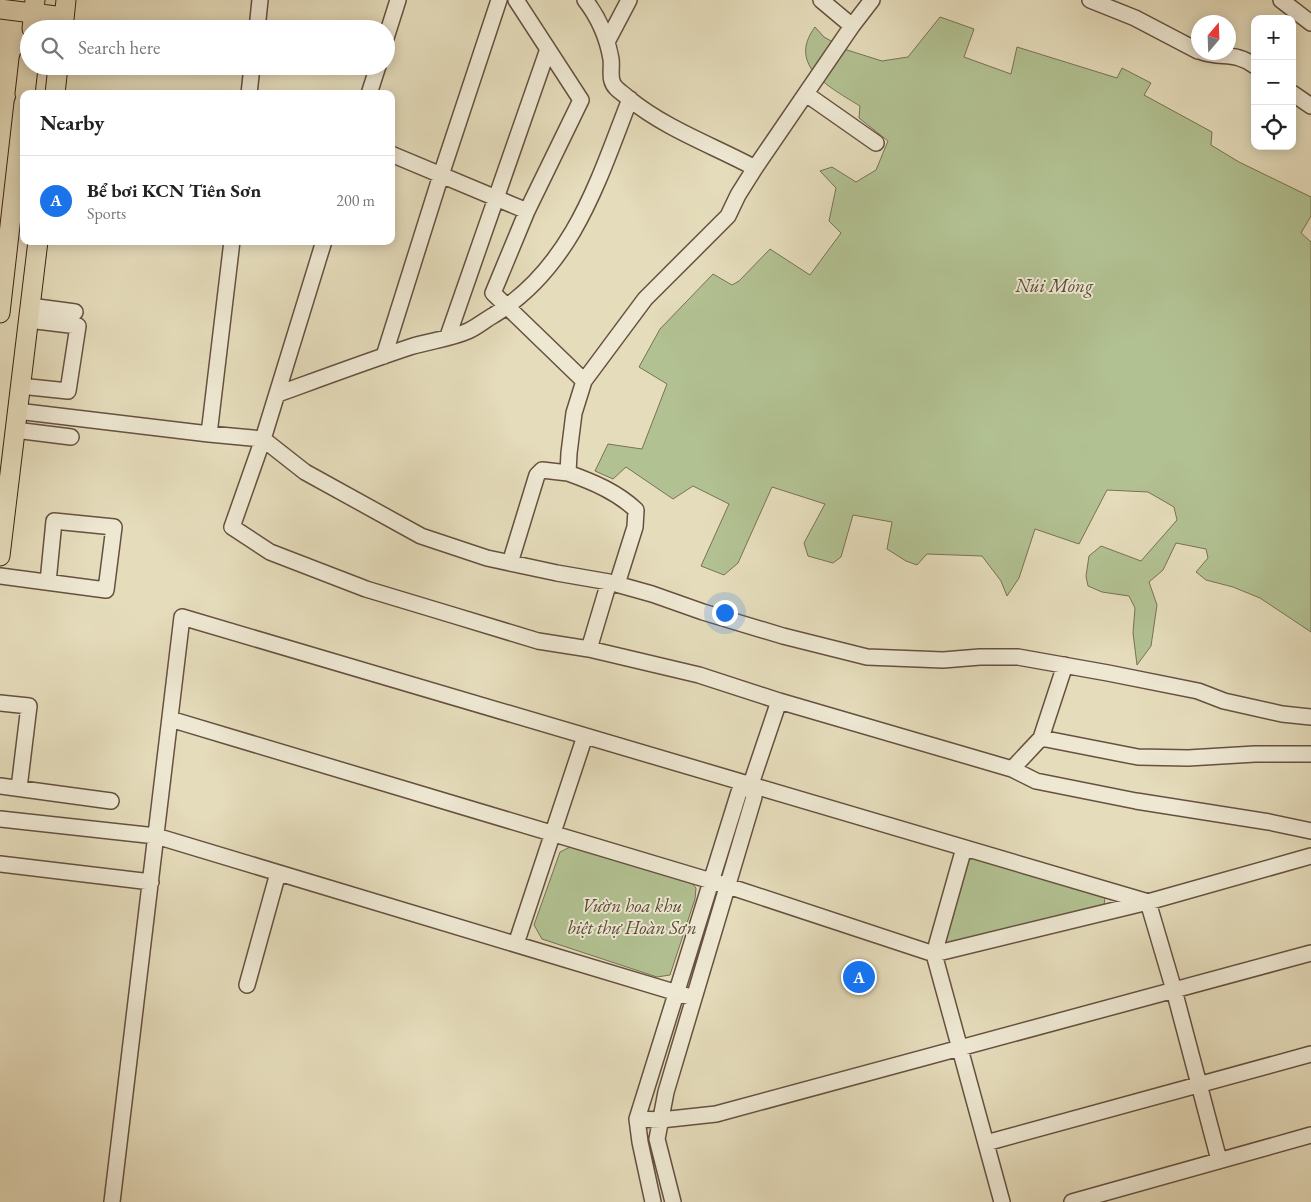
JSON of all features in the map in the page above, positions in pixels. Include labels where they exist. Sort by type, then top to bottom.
[{"type":"main road","points":[[0,9],[34,14],[65,15]]},
{"type":"main road","points":[[25,90],[27,75]]},
{"type":"main road","points":[[55,90],[57,75]]},
{"type":"main road","points":[[0,313],[20,138]]},
{"type":"main road","points":[[0,556],[38,245]]},
{"type":"street","points":[[258,20],[260,0]]},
{"type":"street","points":[[392,20],[398,0]]},
{"type":"street","points":[[384,356],[499,0]]},
{"type":"street","points":[[516,0],[581,100],[528,211],[493,293],[584,381]]},
{"type":"street","points":[[585,0],[603,27],[608,40],[612,81],[615,88],[685,135],[727,153],[755,168]]},
{"type":"street","points":[[608,40],[629,0]]},
{"type":"street","points":[[821,0],[852,26]]},
{"type":"street","points":[[568,473],[574,413],[584,381],[645,299],[728,216],[738,195],[755,168],[852,26],[872,0]]},
{"type":"street","points":[[1090,0],[1135,18],[1191,47]]},
{"type":"street","points":[[1280,0],[1311,23]]},
{"type":"street","points":[[448,336],[548,49]]},
{"type":"street","points":[[1236,57],[1251,64]]},
{"type":"street","points":[[249,90],[251,75]]},
{"type":"street","points":[[370,90],[375,75]]},
{"type":"street","points":[[806,94],[876,143]]},
{"type":"street","points":[[1296,96],[1311,106]]},
{"type":"street","points":[[278,394],[340,370],[468,331],[507,307],[533,285],[560,252],[576,228],[607,160],[630,99]]},
{"type":"street","points":[[395,156],[528,211]]},
{"type":"street","points":[[209,434],[232,245]]},
{"type":"street","points":[[323,245],[278,394],[232,527],[270,552],[366,588],[538,641],[588,649],[699,675],[1012,769],[1036,781],[1136,801],[1311,830]]},
{"type":"street","points":[[29,313],[75,312]]},
{"type":"street","points":[[20,386],[68,391],[78,326],[29,313]]},
{"type":"street","points":[[18,411],[263,439],[305,472],[421,536],[487,558],[613,583],[783,636],[867,657],[943,660],[980,657],[1018,657],[1065,664],[1198,691],[1224,701],[1282,714],[1311,717]]},
{"type":"street","points":[[15,430],[71,437]]},
{"type":"street","points":[[510,563],[537,475],[542,470],[568,473],[612,492],[628,502],[636,510],[635,527],[588,649]]},
{"type":"street","points":[[0,576],[106,590],[114,526],[54,521],[48,582]]},
{"type":"street","points":[[112,1202],[182,617],[1148,902]]},
{"type":"street","points":[[1012,769],[1041,738],[1065,664]]},
{"type":"street","points":[[673,1202],[657,1140],[666,1092],[754,797],[751,784],[779,700]]},
{"type":"street","points":[[0,703],[29,706],[19,788]]},
{"type":"street","points":[[170,719],[728,886],[934,954],[1148,902],[1311,856]]},
{"type":"street","points":[[516,944],[585,736]]},
{"type":"street","points":[[1041,738],[1138,756],[1188,758],[1255,754],[1311,754]]},
{"type":"street","points":[[653,1202],[637,1119],[739,792],[751,784]]},
{"type":"street","points":[[0,786],[111,801]]},
{"type":"street","points":[[0,819],[156,836],[694,998]]},
{"type":"street","points":[[964,848],[934,954],[1002,1202]]},
{"type":"street","points":[[0,864],[151,882]]},
{"type":"street","points":[[247,985],[278,873]]},
{"type":"street","points":[[1148,902],[1200,1084],[1219,1160]]},
{"type":"street","points":[[637,1119],[661,1120],[716,1114],[1311,953]]},
{"type":"street","points":[[986,1143],[1311,1054]]},
{"type":"street","points":[[1072,1202],[1311,1135]]},
{"type":"green space","name":"Núi Móng","points":[[940,17],[974,29],[964,57],[1011,74],[1017,47],[1117,78],[1122,68],[1151,83],[1144,95],[1212,132],[1211,145],[1239,162],[1311,197],[1311,216],[1301,233],[1311,242],[1311,632],[1260,598],[1233,587],[1206,580],[1196,572],[1208,558],[1206,549],[1176,543],[1163,570],[1149,582],[1157,605],[1151,646],[1137,665],[1133,633],[1135,608],[1129,596],[1102,592],[1088,586],[1086,576],[1089,556],[1101,546],[1141,561],[1177,520],[1174,507],[1148,492],[1107,490],[1079,544],[1035,529],[1019,578],[1007,596],[1001,581],[982,556],[927,554],[917,565],[906,561],[887,549],[892,522],[853,515],[841,557],[833,563],[808,556],[804,543],[825,504],[772,487],[738,563],[724,575],[701,566],[729,504],[693,486],[673,499],[626,467],[613,479],[595,471],[608,444],[642,449],[667,384],[639,367],[660,329],[713,274],[732,285],[739,281],[770,249],[810,275],[841,233],[829,221],[836,188],[820,171],[832,167],[856,182],[876,170],[888,141],[859,118],[860,106],[825,83],[809,64],[806,53],[807,41],[815,27],[824,37],[847,50],[882,61],[908,57]]},
{"type":"green space","name":"Vườn hoa khu biệt thự Hoàn Sơn","points":[[570,847],[577,847],[690,881],[696,888],[695,899],[670,975],[657,977],[542,939],[534,925],[560,852]]},
{"type":"green space","points":[[974,858],[1098,895],[1105,898],[1104,905],[950,946],[945,942],[967,861]]},
{"type":"place","name":"Bể bơi KCN Tiên Sơn","points":[[859,977]]}]
